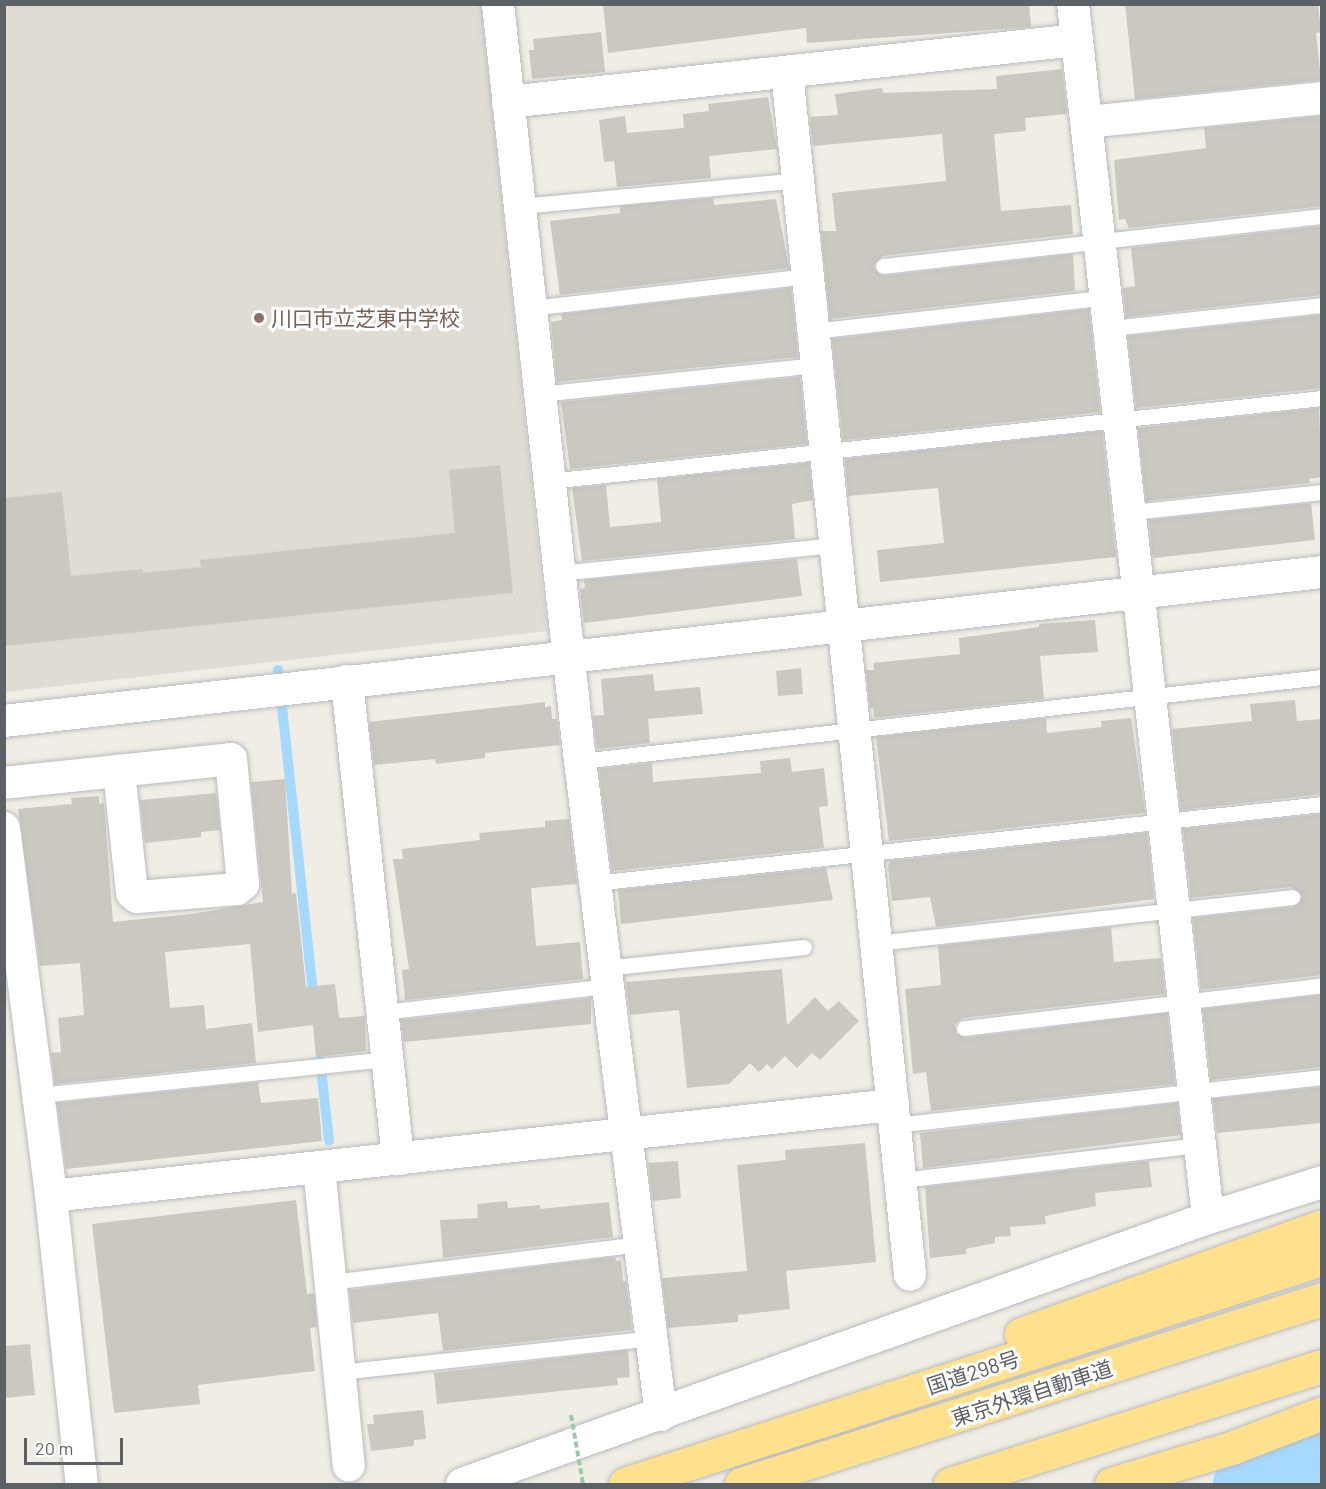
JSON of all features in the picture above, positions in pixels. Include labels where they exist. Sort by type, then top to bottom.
[{"type":"highway","points":[[670,1470],[1145,1287],[1322,1226]]},
{"type":"highway","name":"国道298号","points":[[625,1485],[1322,1259]]},
{"type":"highway","name":"東京外環自動車道","points":[[741,1485],[1322,1299]]},
{"type":"highway","points":[[950,1485],[1322,1366]]},
{"type":"highway","points":[[1111,1485],[1234,1447],[1322,1415]]},
{"type":"street","points":[[498,4],[568,659],[661,1415]]},
{"type":"street","points":[[1073,4],[1132,512],[1150,697],[1209,1218]]},
{"type":"street","points":[[508,102],[1077,40]]},
{"type":"street","points":[[787,72],[910,1275]]},
{"type":"street","points":[[1087,122],[1322,98]]},
{"type":"street","points":[[4,720],[347,681],[568,659],[1322,572]]},
{"type":"street","points":[[347,681],[398,1159]]},
{"type":"street","points":[[4,783],[231,759],[243,884],[237,889],[137,897],[132,893],[119,771]]},
{"type":"street","points":[[4,828],[51,1196],[82,1485]]},
{"type":"street","points":[[51,1196],[626,1134],[894,1115]]},
{"type":"street","points":[[319,1167],[349,1465]]},
{"type":"street","points":[[462,1485],[1209,1218],[1322,1182]]},
{"type":"lane","points":[[520,206],[798,180]]},
{"type":"lane","points":[[883,266],[1322,216]]},
{"type":"lane","points":[[531,308],[808,276]]},
{"type":"lane","points":[[814,331],[1107,297]]},
{"type":"lane","points":[[1111,328],[1322,305]]},
{"type":"lane","points":[[540,394],[818,365]]},
{"type":"lane","points":[[549,481],[1322,398]]},
{"type":"lane","points":[[1132,512],[1322,492]]},
{"type":"lane","points":[[559,573],[836,545]]},
{"type":"lane","points":[[580,761],[1322,677]]},
{"type":"lane","points":[[594,883],[1322,804]]},
{"type":"lane","points":[[877,943],[1292,897]]},
{"type":"lane","points":[[382,1012],[804,947]]},
{"type":"lane","points":[[964,1028],[1322,986]]},
{"type":"lane","points":[[39,1095],[387,1059]]},
{"type":"lane","points":[[894,1115],[1195,1092],[1322,1077]]},
{"type":"lane","points":[[901,1180],[1200,1145]]},
{"type":"lane","points":[[331,1282],[639,1244]]},
{"type":"lane","points":[[340,1372],[651,1338]]},
{"type":"path","points":[[571,1415],[583,1485]]},
{"type":"shaded area","name":"川口市立芝東中学校","points":[[4,5],[481,5],[547,631],[5,692]]},
{"type":"building","points":[[603,4],[1029,4],[1031,27],[807,43],[806,28],[608,53]]},
{"type":"building","points":[[1125,4],[1318,4],[1321,32],[1316,33],[1321,80],[1135,99]]},
{"type":"building","points":[[601,32],[605,72],[532,79],[529,50],[534,50],[533,39]]},
{"type":"building","points":[[1062,69],[1067,114],[1025,118],[1026,131],[994,134],[1001,211],[1071,205],[1073,234],[882,256],[873,267],[884,276],[1073,254],[1075,291],[830,319],[821,231],[836,231],[832,193],[946,181],[942,134],[813,146],[810,117],[838,115],[835,94],[882,88],[883,93],[997,89],[996,76]]},
{"type":"building","points":[[768,97],[777,149],[709,156],[711,178],[617,187],[614,161],[604,162],[599,120],[625,116],[627,133],[684,128],[683,114],[709,111],[708,104]]},
{"type":"building","points":[[1322,116],[1322,206],[1129,228],[1125,219],[1119,220],[1114,160],[1206,148],[1204,128]]},
{"type":"building","points":[[713,198],[714,205],[776,199],[789,268],[560,295],[550,221],[620,213],[620,206]]},
{"type":"building","points":[[1322,226],[1322,295],[1126,317],[1123,288],[1135,286],[1131,248]]},
{"type":"building","points":[[791,288],[798,357],[557,382],[551,322],[562,320],[561,314]]},
{"type":"building","points":[[1089,309],[1100,412],[843,440],[832,339]]},
{"type":"building","points":[[1322,315],[1322,388],[1136,408],[1128,336]]},
{"type":"building","points":[[800,377],[807,444],[570,469],[561,402]]},
{"type":"building","points":[[1319,408],[1322,477],[1309,479],[1310,483],[1146,501],[1138,428]]},
{"type":"building","points":[[1102,431],[1116,557],[880,582],[877,550],[944,543],[938,488],[848,496],[845,459]]},
{"type":"building","points":[[809,463],[813,500],[792,504],[795,539],[582,561],[572,488],[606,485],[610,527],[661,522],[657,479]]},
{"type":"building","points":[[500,465],[513,593],[4,646],[4,498],[62,492],[71,576],[142,569],[143,573],[201,567],[200,560],[455,533],[449,470]]},
{"type":"building","points":[[1311,503],[1315,540],[1154,558],[1152,554],[1149,520]]},
{"type":"building","points":[[797,559],[802,596],[584,623],[580,589],[585,588],[584,580]]},
{"type":"building","points":[[1095,620],[1098,652],[1040,656],[1044,699],[874,718],[873,708],[870,708],[866,670],[874,670],[873,663],[960,654],[959,638],[1039,627],[1039,624]]},
{"type":"building","points":[[801,668],[803,694],[778,696],[776,671]]},
{"type":"building","points":[[653,674],[655,691],[700,687],[703,714],[648,719],[650,743],[597,749],[593,716],[604,715],[601,679]]},
{"type":"building","points":[[1295,700],[1297,721],[1322,719],[1322,794],[1181,810],[1172,729],[1252,721],[1250,704]]},
{"type":"building","points":[[545,702],[545,707],[551,706],[552,719],[557,719],[560,745],[485,753],[485,758],[436,764],[435,759],[374,765],[369,722]]},
{"type":"building","points":[[1046,718],[1047,733],[1102,727],[1101,721],[1131,718],[1145,813],[889,841],[876,737]]},
{"type":"building","points":[[790,758],[792,772],[824,768],[828,806],[819,807],[824,848],[612,871],[599,769],[652,763],[653,782],[761,773],[760,761]]},
{"type":"building","points":[[285,779],[292,894],[296,893],[306,987],[335,984],[339,1018],[365,1016],[366,1051],[316,1057],[313,1025],[258,1032],[250,944],[165,952],[170,1008],[204,1005],[206,1029],[252,1023],[256,1063],[55,1084],[51,1053],[61,1052],[58,1018],[84,1015],[80,963],[40,966],[18,809],[72,804],[71,798],[99,796],[99,804],[104,803],[113,922],[191,914],[263,902],[251,782]]},
{"type":"building","points":[[216,793],[220,830],[201,832],[201,837],[145,843],[140,800]]},
{"type":"building","points":[[1322,814],[1322,975],[1201,990],[1193,918],[1293,907],[1302,897],[1291,887],[1191,898],[1183,829]]},
{"type":"building","points":[[569,819],[577,884],[531,888],[536,946],[580,942],[583,979],[405,1000],[402,970],[409,969],[393,859],[403,859],[402,849],[480,840],[479,833],[545,827],[545,821]]},
{"type":"building","points":[[1147,833],[1154,899],[936,927],[930,897],[892,901],[888,865],[891,861]]},
{"type":"building","points":[[826,868],[833,900],[621,924],[618,890]]},
{"type":"building","points":[[1111,927],[1114,962],[1161,958],[1165,994],[963,1018],[955,1024],[956,1033],[965,1038],[1167,1013],[1175,1084],[931,1111],[926,1072],[913,1074],[905,989],[941,985],[938,946]]},
{"type":"building","points":[[782,969],[787,1025],[815,997],[828,1011],[839,1001],[859,1021],[820,1060],[812,1053],[797,1068],[785,1056],[772,1069],[767,1064],[759,1072],[750,1063],[729,1084],[687,1088],[679,1010],[630,1015],[626,982]]},
{"type":"building","points":[[1322,995],[1322,1067],[1211,1080],[1203,1009]]},
{"type":"building","points":[[591,998],[591,1024],[404,1042],[401,1020]]},
{"type":"building","points":[[258,1082],[261,1103],[318,1098],[322,1141],[66,1169],[57,1103]]},
{"type":"building","points":[[1322,1087],[1322,1123],[1217,1133],[1213,1099]]},
{"type":"building","points":[[1177,1103],[1181,1135],[923,1168],[920,1133]]},
{"type":"building","points":[[865,1143],[876,1262],[786,1271],[790,1309],[738,1315],[738,1322],[668,1328],[662,1278],[747,1271],[737,1165],[786,1160],[785,1150]]},
{"type":"building","points":[[678,1161],[681,1198],[653,1201],[648,1163]]},
{"type":"building","points":[[1149,1161],[1152,1187],[1095,1193],[1096,1206],[1045,1216],[1046,1224],[1010,1227],[1011,1236],[995,1237],[995,1243],[966,1249],[967,1254],[930,1258],[925,1187]]},
{"type":"building","points":[[296,1200],[307,1294],[314,1293],[317,1327],[310,1328],[315,1371],[198,1385],[200,1404],[114,1413],[92,1224]]},
{"type":"building","points":[[507,1201],[508,1208],[540,1205],[540,1209],[609,1202],[613,1237],[443,1258],[440,1220],[478,1218],[477,1204]]},
{"type":"building","points":[[615,1257],[616,1261],[621,1260],[623,1281],[626,1281],[632,1330],[443,1351],[438,1313],[353,1323],[349,1290]]},
{"type":"building","points":[[30,1344],[35,1395],[4,1398],[4,1346]]},
{"type":"building","points":[[628,1350],[630,1377],[617,1378],[618,1385],[437,1404],[434,1373]]},
{"type":"building","points":[[423,1410],[426,1439],[414,1440],[414,1446],[371,1451],[367,1424],[374,1424],[373,1415]]},
{"type":"waterway","points":[[278,670],[314,999]]},
{"type":"waterway","points":[[320,1060],[329,1140]]},
{"type":"waterway","points":[[1243,1484],[1322,1463]]},
{"type":"place","name":"川口市立芝東中学校","points":[[259,318]]}]
